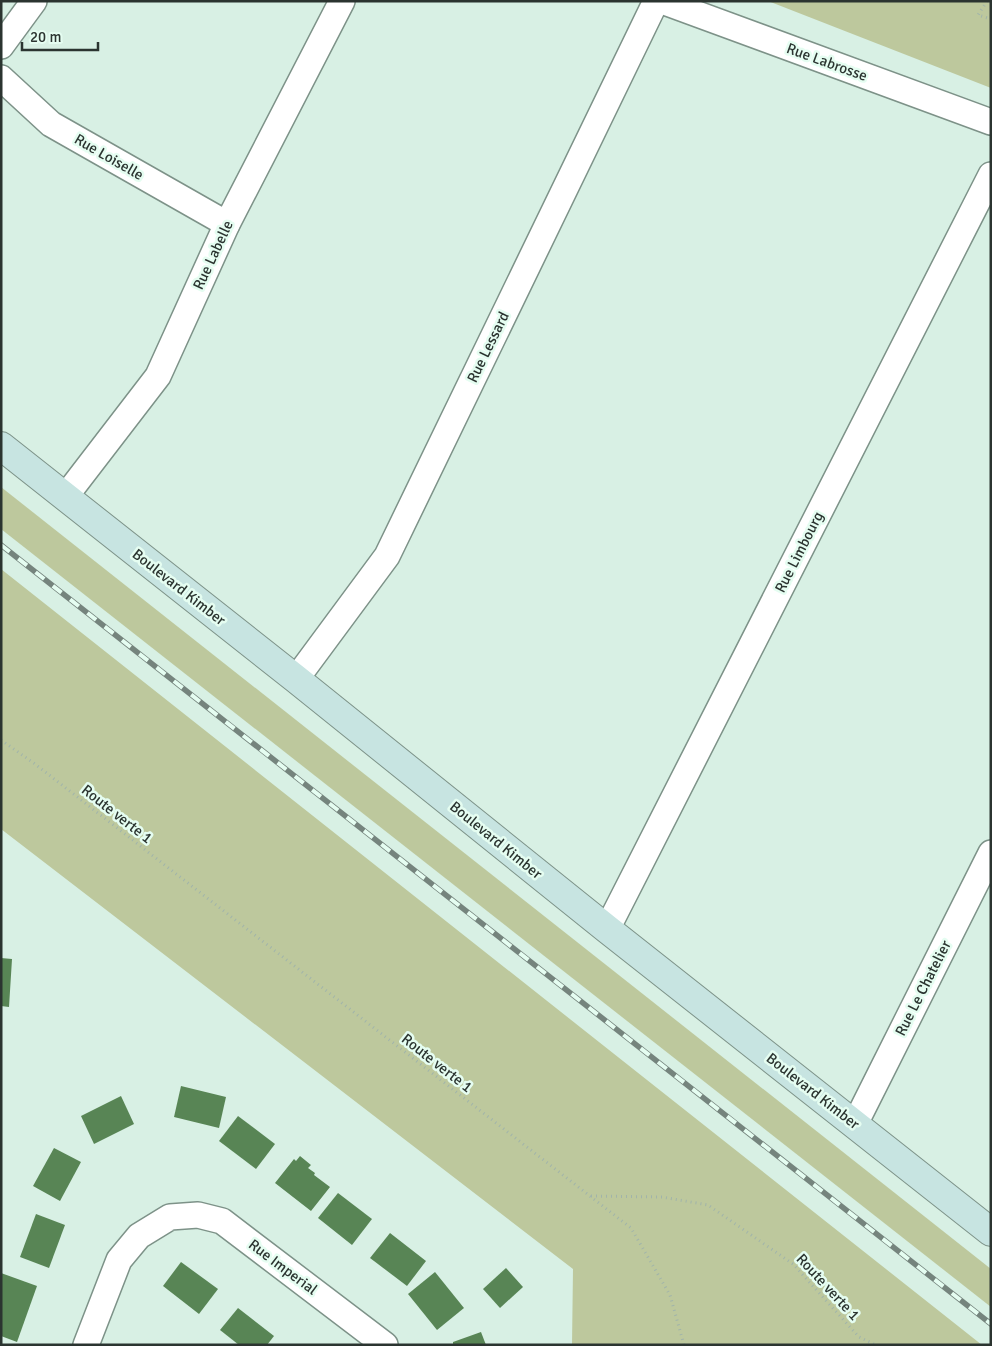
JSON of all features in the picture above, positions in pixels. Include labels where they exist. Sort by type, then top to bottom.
[{"type":"street","points":[[1,46],[34,1]]},
{"type":"street","name":"Rue Labelle","points":[[65,497],[158,376],[227,224],[342,1]]},
{"type":"street","name":"Rue Lessard","points":[[296,679],[387,556],[656,1]]},
{"type":"street","name":"Rue Labrosse","points":[[662,1],[991,122]]},
{"type":"street","name":"Rue Loiselle","points":[[1,78],[51,124],[227,224]]},
{"type":"street","name":"Rue Limbourg","points":[[606,929],[991,175]]},
{"type":"street","name":"Boulevard Kimber","points":[[1,446],[296,679],[606,929],[991,1232]]},
{"type":"street","name":"Rue Le Chatelier","points":[[855,1124],[991,853]]},
{"type":"street","name":"Rue Imperial","points":[[86,1345],[119,1260],[139,1236],[170,1217],[198,1216],[222,1221],[385,1345]]},
{"type":"path","points":[[987,1],[978,15],[991,19]]},
{"type":"path","name":"Route verte 1","points":[[1,740],[35,764],[590,1196],[662,1196],[708,1205],[793,1264],[859,1337],[876,1345]]},
{"type":"path","points":[[590,1196],[631,1228],[670,1295],[684,1345]]},
{"type":"green space","points":[[768,1],[991,1],[991,88]]},
{"type":"green space","points":[[1,487],[991,1269],[991,1307],[1,529]]},
{"type":"green space","points":[[1,569],[982,1345],[572,1345],[573,1269],[1,829]]},
{"type":"building","points":[[1,958],[12,959],[9,1007],[1,1006]]},
{"type":"building","points":[[181,1086],[226,1097],[219,1128],[174,1117]]},
{"type":"building","points":[[121,1096],[134,1124],[94,1144],[81,1116]]},
{"type":"building","points":[[238,1116],[275,1144],[256,1169],[219,1141]]},
{"type":"building","points":[[54,1148],[81,1162],[60,1201],[33,1186]]},
{"type":"building","points":[[300,1156],[311,1165],[308,1168],[315,1173],[314,1175],[330,1187],[311,1211],[275,1183],[294,1159],[296,1161]]},
{"type":"building","points":[[338,1193],[372,1219],[352,1245],[318,1218]]},
{"type":"building","points":[[36,1214],[65,1225],[49,1268],[20,1257]]},
{"type":"building","points":[[390,1233],[426,1261],[407,1286],[370,1258]]},
{"type":"building","points":[[181,1262],[218,1289],[199,1314],[163,1286]]},
{"type":"building","points":[[506,1268],[523,1287],[500,1308],[483,1289]]},
{"type":"building","points":[[435,1272],[464,1308],[437,1330],[408,1294]]},
{"type":"building","points":[[1,1273],[37,1286],[17,1342],[1,1336]]},
{"type":"building","points":[[238,1308],[274,1336],[267,1345],[239,1345],[220,1330]]},
{"type":"building","points":[[481,1332],[486,1345],[453,1345],[453,1342]]},
{"type":"railway","points":[[1,545],[991,1324]]}]
